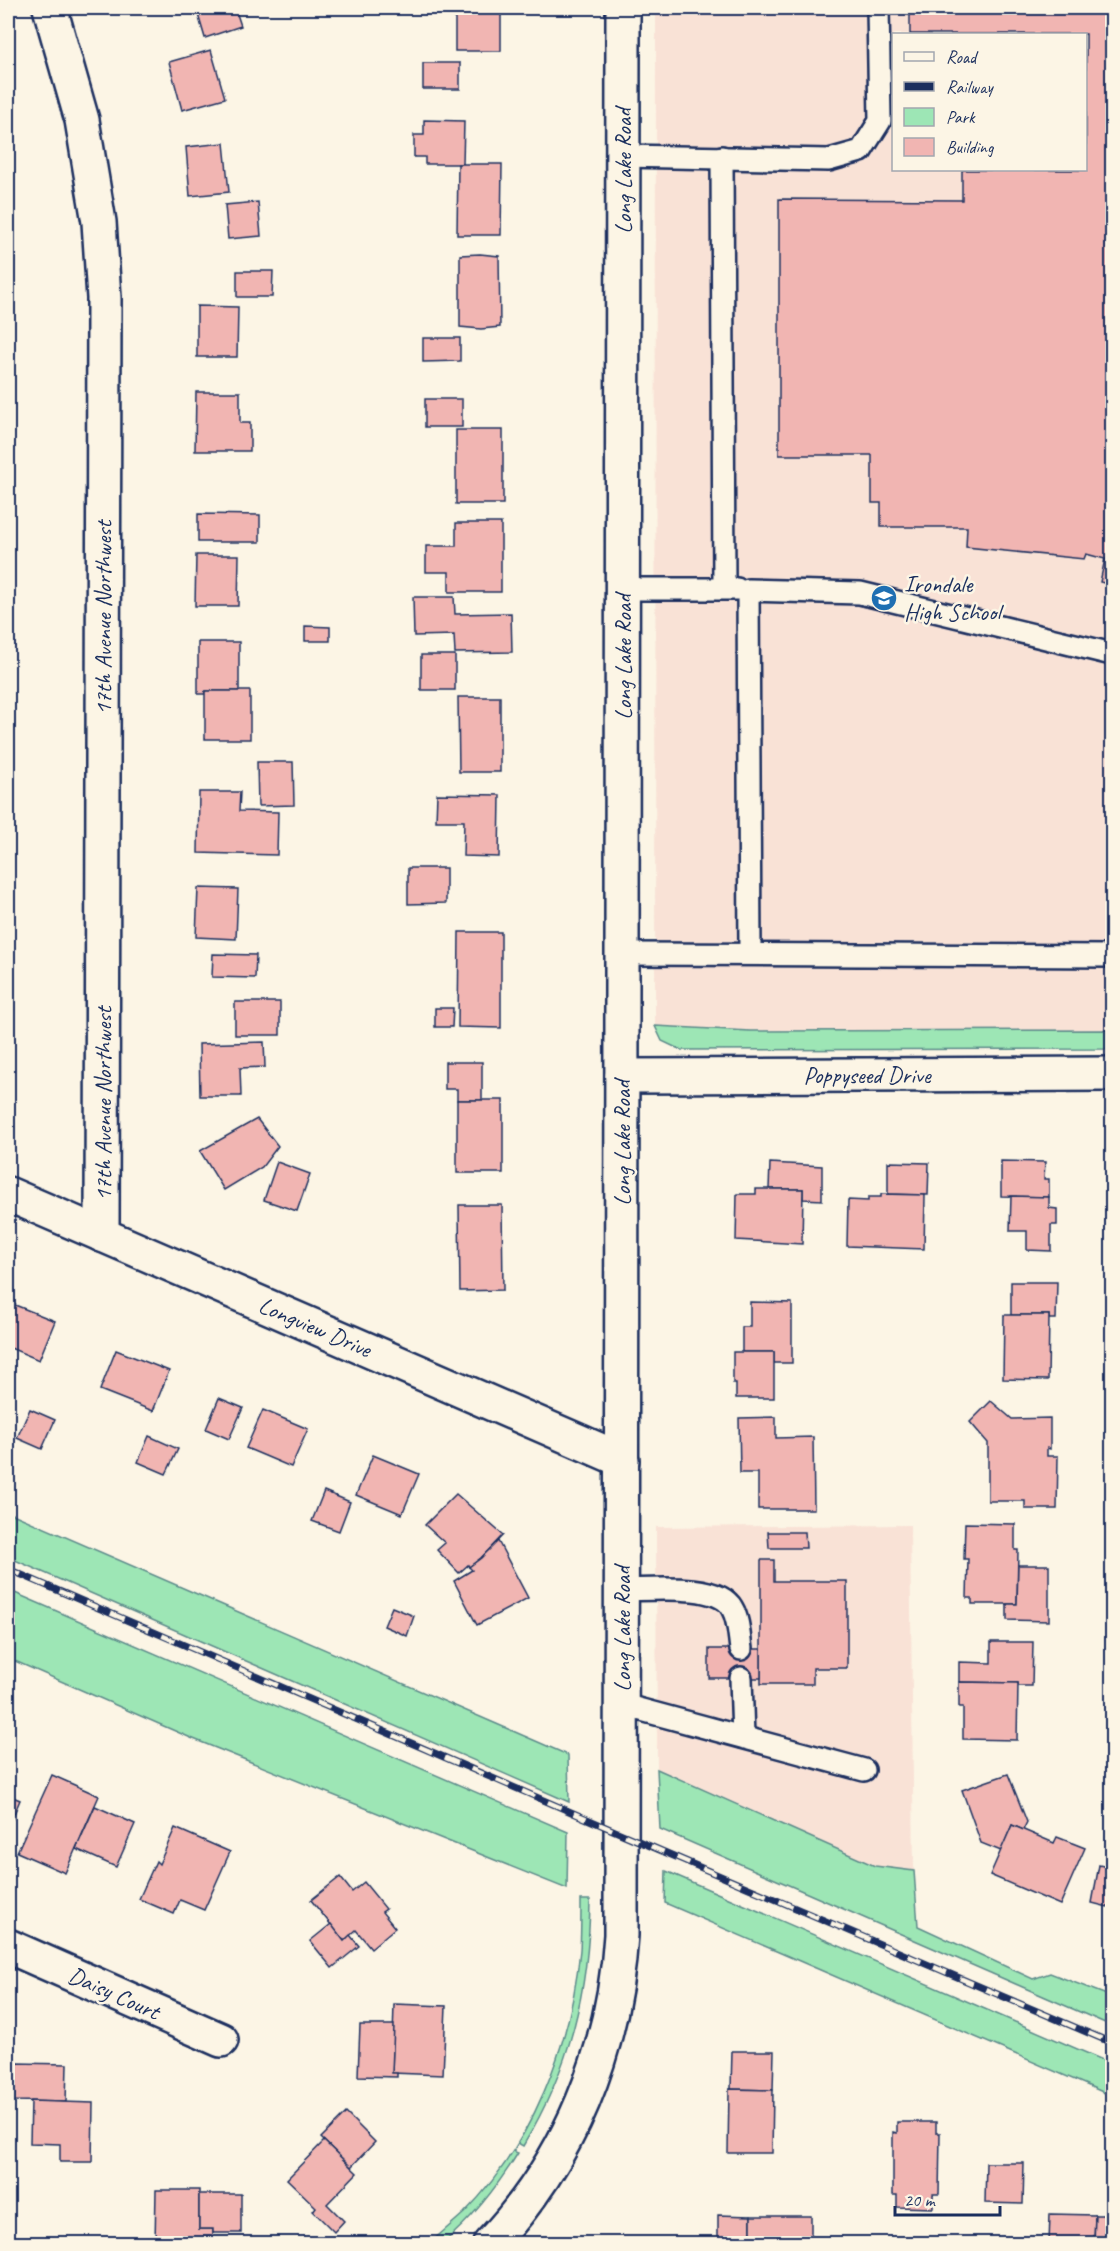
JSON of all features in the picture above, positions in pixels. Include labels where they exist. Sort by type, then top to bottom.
[{"type":"street","name":"17th Avenue Northwest","points":[[50,8],[82,120],[99,222],[104,298],[102,1235]]},
{"type":"street","name":"Long Lake Road","points":[[490,2244],[546,2173],[567,2138],[590,2082],[609,2021],[618,1978],[621,1935],[623,8]]},
{"type":"street","name":"Poppyseed Drive","points":[[622,1076],[1113,1074]]},
{"type":"street","name":"Longview Drive","points":[[8,1194],[622,1460]]},
{"type":"street","name":"Daisy Court","points":[[8,1946],[221,2040]]},
{"type":"lane","points":[[623,156],[829,160],[861,151],[880,121],[878,8]]},
{"type":"lane","points":[[722,157],[724,588]]},
{"type":"lane","points":[[624,589],[724,588],[860,593],[1113,654]]},
{"type":"lane","points":[[748,590],[750,953]]},
{"type":"lane","points":[[622,954],[1113,956]]},
{"type":"lane","points":[[622,1590],[704,1591],[720,1597],[733,1609],[741,1649]]},
{"type":"lane","points":[[741,1678],[743,1737]]},
{"type":"lane","points":[[623,1705],[864,1770]]},
{"type":"shaded area","name":"Irondale High School","points":[[656,8],[1112,8],[1112,1030],[750,1031],[655,1026]]},
{"type":"shaded area","points":[[910,1525],[914,1871],[875,1866],[657,1769],[656,1527]]},
{"type":"green space","points":[[655,1026],[750,1031],[1112,1030],[1112,1049],[681,1050],[662,1041]]},
{"type":"green space","points":[[8,1512],[568,1755],[569,1802],[8,1557]]},
{"type":"green space","points":[[8,1590],[568,1832],[567,1889],[191,1738],[8,1658]]},
{"type":"green space","points":[[657,1769],[875,1866],[914,1871],[918,1926],[1033,1979],[1050,1973],[1112,1997],[1112,2026],[660,1829]]},
{"type":"green space","points":[[666,1871],[1112,2064],[1112,2096],[665,1903]]},
{"type":"green space","points":[[581,1900],[590,1900],[586,1966],[574,2028],[553,2087],[523,2146],[518,2143],[513,2151],[518,2153],[484,2201],[443,2243],[430,2243],[464,2213],[488,2186],[510,2156],[544,2092],[568,2022],[575,1986],[580,1950]]},
{"type":"building","points":[[207,8],[235,8],[241,26],[205,38],[197,11]]},
{"type":"building","points":[[455,8],[501,8],[501,51],[455,51]]},
{"type":"building","name":"Irondale High School","points":[[910,8],[1112,8],[1112,585],[1100,582],[1105,559],[1086,554],[1084,559],[966,547],[967,527],[881,527],[881,503],[872,503],[872,455],[779,455],[779,199],[962,200],[962,171],[1087,171],[1087,33],[910,33]]},
{"type":"building","points":[[211,50],[225,98],[182,110],[169,62]]},
{"type":"building","points":[[423,63],[460,63],[460,89],[423,89]]},
{"type":"building","points":[[424,120],[464,121],[463,164],[425,164],[425,157],[414,157],[414,135],[424,135]]},
{"type":"building","points":[[224,143],[229,192],[190,196],[186,147]]},
{"type":"building","points":[[458,164],[502,164],[501,235],[457,235]]},
{"type":"building","points":[[258,202],[261,236],[228,239],[225,205]]},
{"type":"building","points":[[460,255],[499,256],[500,327],[481,329],[460,327]]},
{"type":"building","points":[[237,271],[273,271],[272,297],[237,297]]},
{"type":"building","points":[[197,306],[238,307],[237,357],[197,357]]},
{"type":"building","points":[[423,338],[460,338],[460,361],[423,362]]},
{"type":"building","points":[[196,392],[240,392],[240,423],[250,423],[250,451],[195,451]]},
{"type":"building","points":[[425,399],[462,399],[462,427],[425,427]]},
{"type":"building","points":[[456,430],[503,430],[503,504],[456,504]]},
{"type":"building","points":[[198,514],[260,515],[260,542],[198,542]]},
{"type":"building","points":[[456,523],[501,523],[501,592],[449,592],[449,572],[426,572],[426,546],[456,546]]},
{"type":"building","points":[[196,555],[239,555],[238,606],[195,606]]},
{"type":"building","points":[[413,597],[454,597],[455,614],[511,613],[512,652],[455,653],[454,635],[414,636]]},
{"type":"building","points":[[305,626],[330,627],[330,641],[305,641]]},
{"type":"building","points":[[198,642],[239,642],[239,691],[205,691],[205,694],[198,694]]},
{"type":"building","points":[[421,655],[455,655],[455,690],[421,690]]},
{"type":"building","points":[[205,691],[250,691],[250,739],[205,739]]},
{"type":"building","points":[[458,697],[500,697],[500,772],[459,772]]},
{"type":"building","points":[[257,762],[293,762],[294,805],[258,806]]},
{"type":"building","points":[[199,792],[240,792],[239,811],[278,812],[277,855],[198,853]]},
{"type":"building","points":[[437,794],[500,795],[499,857],[463,856],[464,821],[436,821]]},
{"type":"building","points":[[408,868],[446,868],[446,903],[408,904]]},
{"type":"building","points":[[198,888],[238,889],[236,939],[196,937]]},
{"type":"building","points":[[459,932],[501,932],[501,1028],[458,1027]]},
{"type":"building","points":[[213,954],[256,955],[255,978],[212,977]]},
{"type":"building","points":[[8,996],[10,996],[10,1046],[8,1046]]},
{"type":"building","points":[[235,1002],[280,1002],[280,1035],[235,1035]]},
{"type":"building","points":[[435,1008],[453,1008],[452,1027],[435,1027]]},
{"type":"building","points":[[264,1042],[265,1067],[240,1068],[241,1096],[200,1096],[199,1044]]},
{"type":"building","points":[[445,1062],[482,1062],[482,1100],[457,1100],[457,1089],[445,1089]]},
{"type":"building","points":[[457,1100],[503,1100],[503,1173],[457,1173]]},
{"type":"building","points":[[257,1119],[278,1146],[262,1167],[224,1190],[200,1151]]},
{"type":"building","points":[[1001,1161],[1045,1162],[1044,1179],[1049,1179],[1049,1197],[1001,1196]]},
{"type":"building","points":[[277,1162],[310,1174],[297,1211],[264,1200]]},
{"type":"building","points":[[888,1162],[929,1163],[928,1195],[888,1194]]},
{"type":"building","points":[[770,1163],[822,1166],[822,1200],[803,1199],[803,1189],[769,1189]]},
{"type":"building","points":[[756,1189],[803,1189],[802,1244],[736,1240],[737,1194],[756,1194]]},
{"type":"building","points":[[881,1194],[925,1195],[924,1249],[847,1246],[848,1200],[868,1201],[868,1197],[881,1197]]},
{"type":"building","points":[[1011,1196],[1049,1197],[1049,1208],[1057,1209],[1057,1225],[1051,1225],[1051,1251],[1027,1250],[1027,1231],[1010,1231]]},
{"type":"building","points":[[459,1205],[502,1205],[503,1290],[460,1291]]},
{"type":"building","points":[[1011,1282],[1057,1282],[1056,1319],[1049,1319],[1049,1315],[1011,1315]]},
{"type":"building","points":[[750,1302],[792,1303],[792,1363],[774,1363],[774,1352],[742,1352],[742,1327],[750,1327]]},
{"type":"building","points":[[10,1303],[55,1321],[39,1360],[8,1347]]},
{"type":"building","points":[[1004,1315],[1049,1315],[1048,1380],[1003,1379]]},
{"type":"building","points":[[116,1350],[169,1371],[153,1411],[100,1390]]},
{"type":"building","points":[[733,1352],[774,1352],[774,1398],[736,1398],[736,1383],[733,1383]]},
{"type":"building","points":[[219,1398],[243,1408],[229,1439],[206,1429]]},
{"type":"building","points":[[991,1401],[1012,1419],[1050,1418],[1050,1449],[1047,1448],[1047,1456],[1058,1456],[1057,1509],[1025,1509],[1025,1501],[988,1501],[988,1443],[970,1422]]},
{"type":"building","points":[[30,1409],[55,1420],[42,1449],[17,1438]]},
{"type":"building","points":[[263,1410],[308,1429],[291,1467],[246,1448]]},
{"type":"building","points":[[776,1417],[776,1438],[813,1437],[814,1509],[758,1509],[758,1473],[740,1473],[739,1418]]},
{"type":"building","points":[[149,1436],[178,1449],[166,1474],[138,1462]]},
{"type":"building","points":[[373,1455],[419,1474],[402,1514],[356,1495]]},
{"type":"building","points":[[324,1491],[350,1502],[339,1531],[312,1521]]},
{"type":"building","points":[[456,1494],[503,1535],[481,1558],[459,1573],[437,1550],[445,1543],[425,1525]]},
{"type":"building","points":[[965,1523],[1015,1524],[1015,1550],[1018,1550],[1017,1604],[972,1604],[972,1598],[967,1598],[968,1559],[964,1559]]},
{"type":"building","points":[[768,1532],[805,1532],[806,1548],[769,1548]]},
{"type":"building","points":[[498,1541],[528,1598],[477,1625],[454,1581],[472,1570],[469,1567]]},
{"type":"building","points":[[761,1560],[774,1560],[774,1581],[847,1581],[847,1668],[813,1668],[813,1684],[761,1684]]},
{"type":"building","points":[[1018,1565],[1049,1565],[1049,1621],[1007,1620],[1007,1604],[1017,1604]]},
{"type":"building","points":[[392,1607],[414,1616],[407,1636],[384,1626]]},
{"type":"building","points":[[991,1642],[1033,1642],[1032,1686],[1018,1686],[1018,1683],[959,1682],[959,1662],[991,1663]]},
{"type":"building","points":[[709,1649],[761,1649],[761,1678],[709,1678]]},
{"type":"building","points":[[959,1682],[1018,1683],[1017,1740],[963,1739],[963,1707],[959,1707]]},
{"type":"building","points":[[1008,1774],[1027,1822],[1023,1830],[1012,1825],[1001,1851],[981,1843],[962,1790]]},
{"type":"building","points":[[52,1775],[99,1796],[65,1873],[17,1852]]},
{"type":"building","points":[[8,1795],[20,1800],[8,1828]]},
{"type":"building","points":[[95,1806],[135,1824],[116,1867],[76,1849]]},
{"type":"building","points":[[1012,1825],[1054,1843],[1057,1837],[1085,1848],[1060,1905],[990,1875]]},
{"type":"building","points":[[175,1828],[230,1852],[204,1910],[180,1900],[174,1914],[139,1899],[156,1861],[159,1864]]},
{"type":"building","points":[[1099,1865],[1112,1868],[1112,1908],[1092,1903]]},
{"type":"building","points":[[340,1877],[352,1892],[364,1882],[386,1909],[382,1912],[395,1928],[371,1948],[356,1930],[344,1941],[311,1900]]},
{"type":"building","points":[[331,1924],[344,1941],[350,1935],[359,1946],[332,1968],[310,1941]]},
{"type":"building","points":[[394,2004],[446,2006],[443,2075],[392,2073]]},
{"type":"building","points":[[360,2025],[394,2025],[392,2073],[397,2073],[397,2077],[358,2076]]},
{"type":"building","points":[[732,2051],[774,2051],[773,2090],[731,2089]]},
{"type":"building","points":[[15,2063],[67,2064],[66,2102],[14,2101]]},
{"type":"building","points":[[729,2089],[773,2090],[772,2153],[728,2153]]},
{"type":"building","points":[[31,2101],[93,2103],[92,2162],[60,2162],[60,2144],[30,2143]]},
{"type":"building","points":[[346,2113],[375,2142],[351,2167],[321,2138]]},
{"type":"building","points":[[897,2122],[936,2122],[936,2133],[940,2133],[939,2194],[933,2194],[933,2208],[897,2207],[897,2195],[893,2195],[893,2132],[897,2133]]},
{"type":"building","points":[[324,2141],[357,2173],[327,2204],[344,2221],[334,2232],[313,2211],[316,2207],[287,2179]]},
{"type":"building","points":[[986,2163],[1024,2163],[1023,2204],[985,2203]]},
{"type":"building","points":[[156,2190],[199,2190],[199,2229],[213,2229],[213,2244],[155,2244]]},
{"type":"building","points":[[199,2194],[241,2194],[241,2233],[213,2233],[213,2229],[199,2229]]},
{"type":"building","points":[[1050,2214],[1095,2215],[1094,2244],[1049,2244]]},
{"type":"building","points":[[718,2215],[751,2216],[751,2244],[718,2244]]},
{"type":"building","points":[[1095,2215],[1112,2215],[1112,2244],[1094,2244]]},
{"type":"building","points":[[751,2216],[811,2216],[811,2244],[751,2244]]},
{"type":"railway","points":[[8,1569],[1112,2043]]},
{"type":"place","name":"Irondale High School","points":[[884,598]]}]
